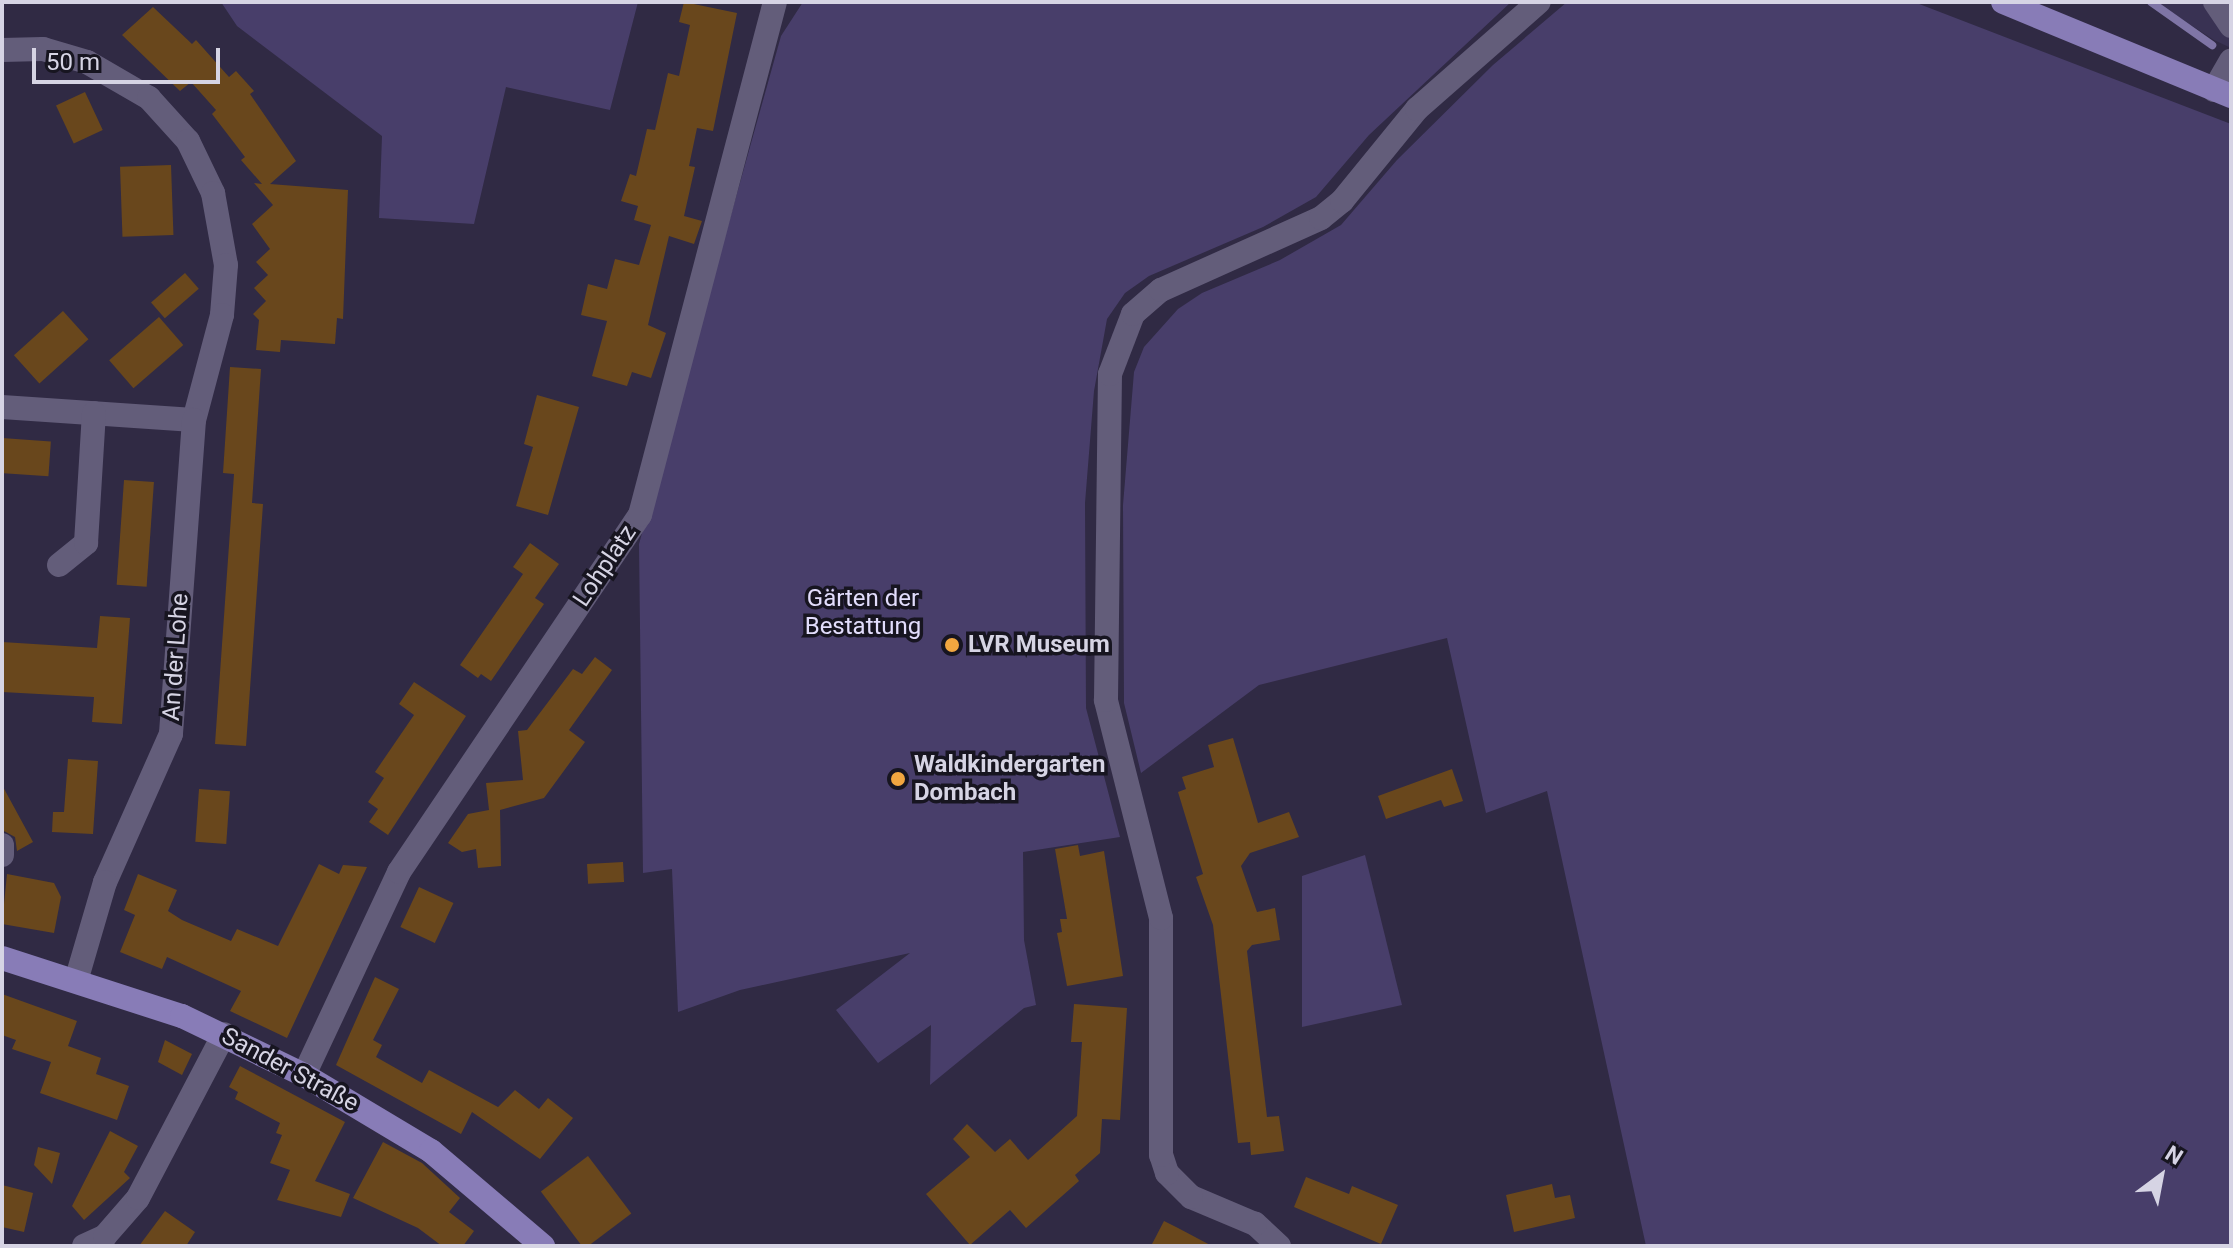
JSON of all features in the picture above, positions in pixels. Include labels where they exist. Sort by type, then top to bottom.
[{"type":"main road","points":[[2003,2],[2222,93]]},
{"type":"main road","name":"Sander Straße","points":[[2,958],[77,978],[224,1034],[304,1075],[431,1151],[543,1246]]},
{"type":"street","name":"Lohplatz","points":[[304,1075],[399,872],[640,515],[775,2]]},
{"type":"street","points":[[1279,1246],[1255,1224],[1191,1197],[1167,1173],[1161,1155],[1161,918],[1106,700],[1110,374],[1133,314],[1161,290],[1193,271],[1321,218],[1342,201],[1417,109],[1539,2]]},
{"type":"street","points":[[2215,2],[2231,26]]},
{"type":"street","name":"An der Lohe","points":[[2,50],[43,49],[87,62],[149,98],[188,141],[213,193],[226,265],[222,315],[194,420],[171,734],[105,882],[77,978]]},
{"type":"street","points":[[2222,93],[2231,60]]},
{"type":"street","points":[[2,407],[194,420]]},
{"type":"street","points":[[59,565],[86,543],[94,413]]},
{"type":"street","points":[[2,845],[2,855]]},
{"type":"street","points":[[84,1246],[105,1236],[138,1198],[224,1034]]},
{"type":"shaded area","points":[[2155,2],[2231,2],[2231,48],[2214,40]]},
{"type":"green space","points":[[221,2],[638,2],[610,110],[506,87],[474,224],[379,218],[382,136],[237,26]]},
{"type":"green space","name":"Gärten der Bestattung","points":[[803,2],[1511,2],[1369,135],[1316,197],[1263,227],[1149,276],[1125,293],[1107,319],[1094,391],[1085,503],[1086,708],[1120,837],[1023,852],[1024,940],[1036,1005],[1024,1008],[930,1085],[931,1025],[878,1063],[836,1010],[910,953],[740,990],[678,1012],[672,869],[643,873],[639,544],[781,36]]},
{"type":"green space","points":[[1567,2],[1914,2],[2231,124],[2231,1246],[1646,1246],[1547,791],[1486,813],[1447,638],[1259,685],[1141,773],[1124,703],[1123,505],[1134,372],[1144,347],[1178,309],[1202,293],[1280,260],[1341,225],[1397,160],[1493,65]]},
{"type":"green space","points":[[1365,855],[1402,1005],[1302,1027],[1302,876]]},
{"type":"building","points":[[684,2],[737,13],[713,131],[697,128],[689,166],[695,167],[684,216],[702,221],[694,244],[669,236],[648,325],[666,333],[651,378],[632,372],[627,386],[592,376],[607,321],[581,315],[588,284],[607,289],[615,259],[639,265],[651,225],[634,220],[638,206],[621,201],[630,174],[636,176],[647,129],[655,130],[668,73],[679,76],[690,25],[679,22]]},
{"type":"building","points":[[153,7],[192,44],[196,40],[229,77],[236,71],[254,91],[250,94],[296,161],[270,184],[348,190],[343,319],[337,318],[335,344],[281,340],[280,352],[256,350],[259,320],[253,314],[266,301],[254,288],[268,275],[256,262],[270,249],[252,224],[273,205],[254,183],[262,184],[241,160],[245,157],[212,114],[216,110],[191,82],[180,91],[122,35]]},
{"type":"building","points":[[85,92],[103,130],[74,144],[56,106]]},
{"type":"building","points":[[171,165],[173,235],[122,237],[120,167]]},
{"type":"building","points":[[185,273],[199,289],[165,318],[151,303]]},
{"type":"building","points":[[63,311],[88,339],[39,383],[14,355]]},
{"type":"building","points":[[159,317],[183,345],[133,388],[109,360]]},
{"type":"building","points":[[230,367],[261,369],[252,503],[263,504],[246,746],[215,744],[234,474],[223,473]]},
{"type":"building","points":[[537,395],[579,407],[548,515],[516,506],[533,447],[524,444]]},
{"type":"building","points":[[2,438],[51,441],[48,476],[2,473]]},
{"type":"building","points":[[124,480],[154,482],[147,587],[117,585]]},
{"type":"building","points":[[530,543],[559,564],[535,598],[544,604],[491,681],[481,674],[478,678],[460,665],[523,574],[513,567]]},
{"type":"building","points":[[100,616],[130,618],[122,724],[92,722],[94,697],[2,692],[2,642],[97,648]]},
{"type":"building","points":[[595,657],[612,670],[569,730],[585,742],[544,798],[500,810],[501,866],[478,868],[476,849],[462,852],[448,843],[468,814],[489,810],[486,783],[523,780],[518,731],[527,730],[573,669],[582,674]]},
{"type":"building","points":[[414,682],[466,716],[388,835],[369,822],[378,809],[368,802],[384,778],[375,772],[414,715],[399,704]]},
{"type":"building","points":[[1233,738],[1258,823],[1289,812],[1299,837],[1250,853],[1241,866],[1257,912],[1275,908],[1280,940],[1252,945],[1247,951],[1267,1117],[1279,1116],[1284,1151],[1251,1155],[1250,1142],[1238,1143],[1213,925],[1196,877],[1203,874],[1178,792],[1186,789],[1182,777],[1214,767],[1208,745]]},
{"type":"building","points":[[68,759],[98,761],[93,834],[52,832],[53,812],[64,812]]},
{"type":"building","points":[[1452,769],[1463,801],[1444,807],[1441,800],[1386,819],[1378,796]]},
{"type":"building","points":[[2,785],[33,842],[17,851],[15,837],[2,830]]},
{"type":"building","points":[[199,789],[230,791],[226,844],[195,842]]},
{"type":"building","points":[[1078,845],[1080,856],[1104,851],[1123,976],[1067,986],[1057,933],[1062,932],[1060,919],[1067,919],[1055,849]]},
{"type":"building","points":[[623,862],[624,882],[588,884],[587,864]]},
{"type":"building","points":[[319,864],[339,874],[343,865],[367,867],[287,1038],[230,1011],[241,991],[167,957],[162,969],[120,952],[135,915],[124,910],[138,874],[177,890],[168,911],[182,920],[231,941],[237,929],[278,946]]},
{"type":"building","points":[[7,874],[54,883],[61,897],[54,933],[2,924]]},
{"type":"building","points":[[419,887],[453,903],[435,943],[400,927]]},
{"type":"building","points":[[375,977],[399,989],[373,1040],[382,1045],[376,1057],[422,1083],[429,1070],[498,1107],[515,1090],[539,1109],[548,1098],[573,1118],[540,1159],[472,1112],[461,1134],[336,1065]]},
{"type":"building","points":[[2,994],[77,1021],[68,1046],[101,1058],[96,1074],[129,1086],[117,1120],[40,1093],[51,1062],[12,1049],[16,1040],[2,1035]]},
{"type":"building","points":[[1074,1004],[1127,1008],[1120,1120],[1102,1119],[1100,1153],[1075,1175],[1079,1181],[1026,1228],[1010,1210],[970,1245],[926,1194],[970,1157],[953,1139],[967,1124],[995,1152],[1010,1139],[1028,1160],[1077,1116],[1082,1042],[1071,1042]]},
{"type":"building","points":[[165,1040],[192,1054],[182,1075],[158,1062]]},
{"type":"building","points":[[240,1066],[345,1122],[315,1181],[350,1194],[341,1217],[277,1200],[290,1170],[270,1163],[282,1135],[276,1133],[280,1123],[235,1099],[238,1092],[229,1087]]},
{"type":"building","points":[[110,1131],[138,1146],[124,1172],[130,1178],[84,1220],[72,1206]]},
{"type":"building","points":[[383,1142],[422,1163],[460,1198],[449,1212],[474,1231],[463,1246],[442,1246],[418,1228],[353,1198]]},
{"type":"building","points":[[38,1147],[60,1153],[52,1184],[34,1165]]},
{"type":"building","points":[[588,1156],[631,1214],[588,1246],[582,1246],[541,1192]]},
{"type":"building","points":[[1306,1177],[1349,1194],[1352,1186],[1398,1205],[1381,1244],[1294,1207]]},
{"type":"building","points":[[1552,1184],[1555,1198],[1570,1195],[1575,1218],[1514,1232],[1506,1195]]},
{"type":"building","points":[[2,1185],[33,1193],[24,1232],[2,1227]]},
{"type":"building","points":[[165,1211],[195,1232],[186,1246],[139,1246]]},
{"type":"building","points":[[1164,1221],[1178,1228],[1212,1246],[1151,1246]]},
{"type":"waterway","points":[[2151,2],[2212,45]]},
{"type":"place","name":"LVR Museum","points":[[952,645]]},
{"type":"place","name":"Waldkindergarten Dombach","points":[[898,779]]}]
